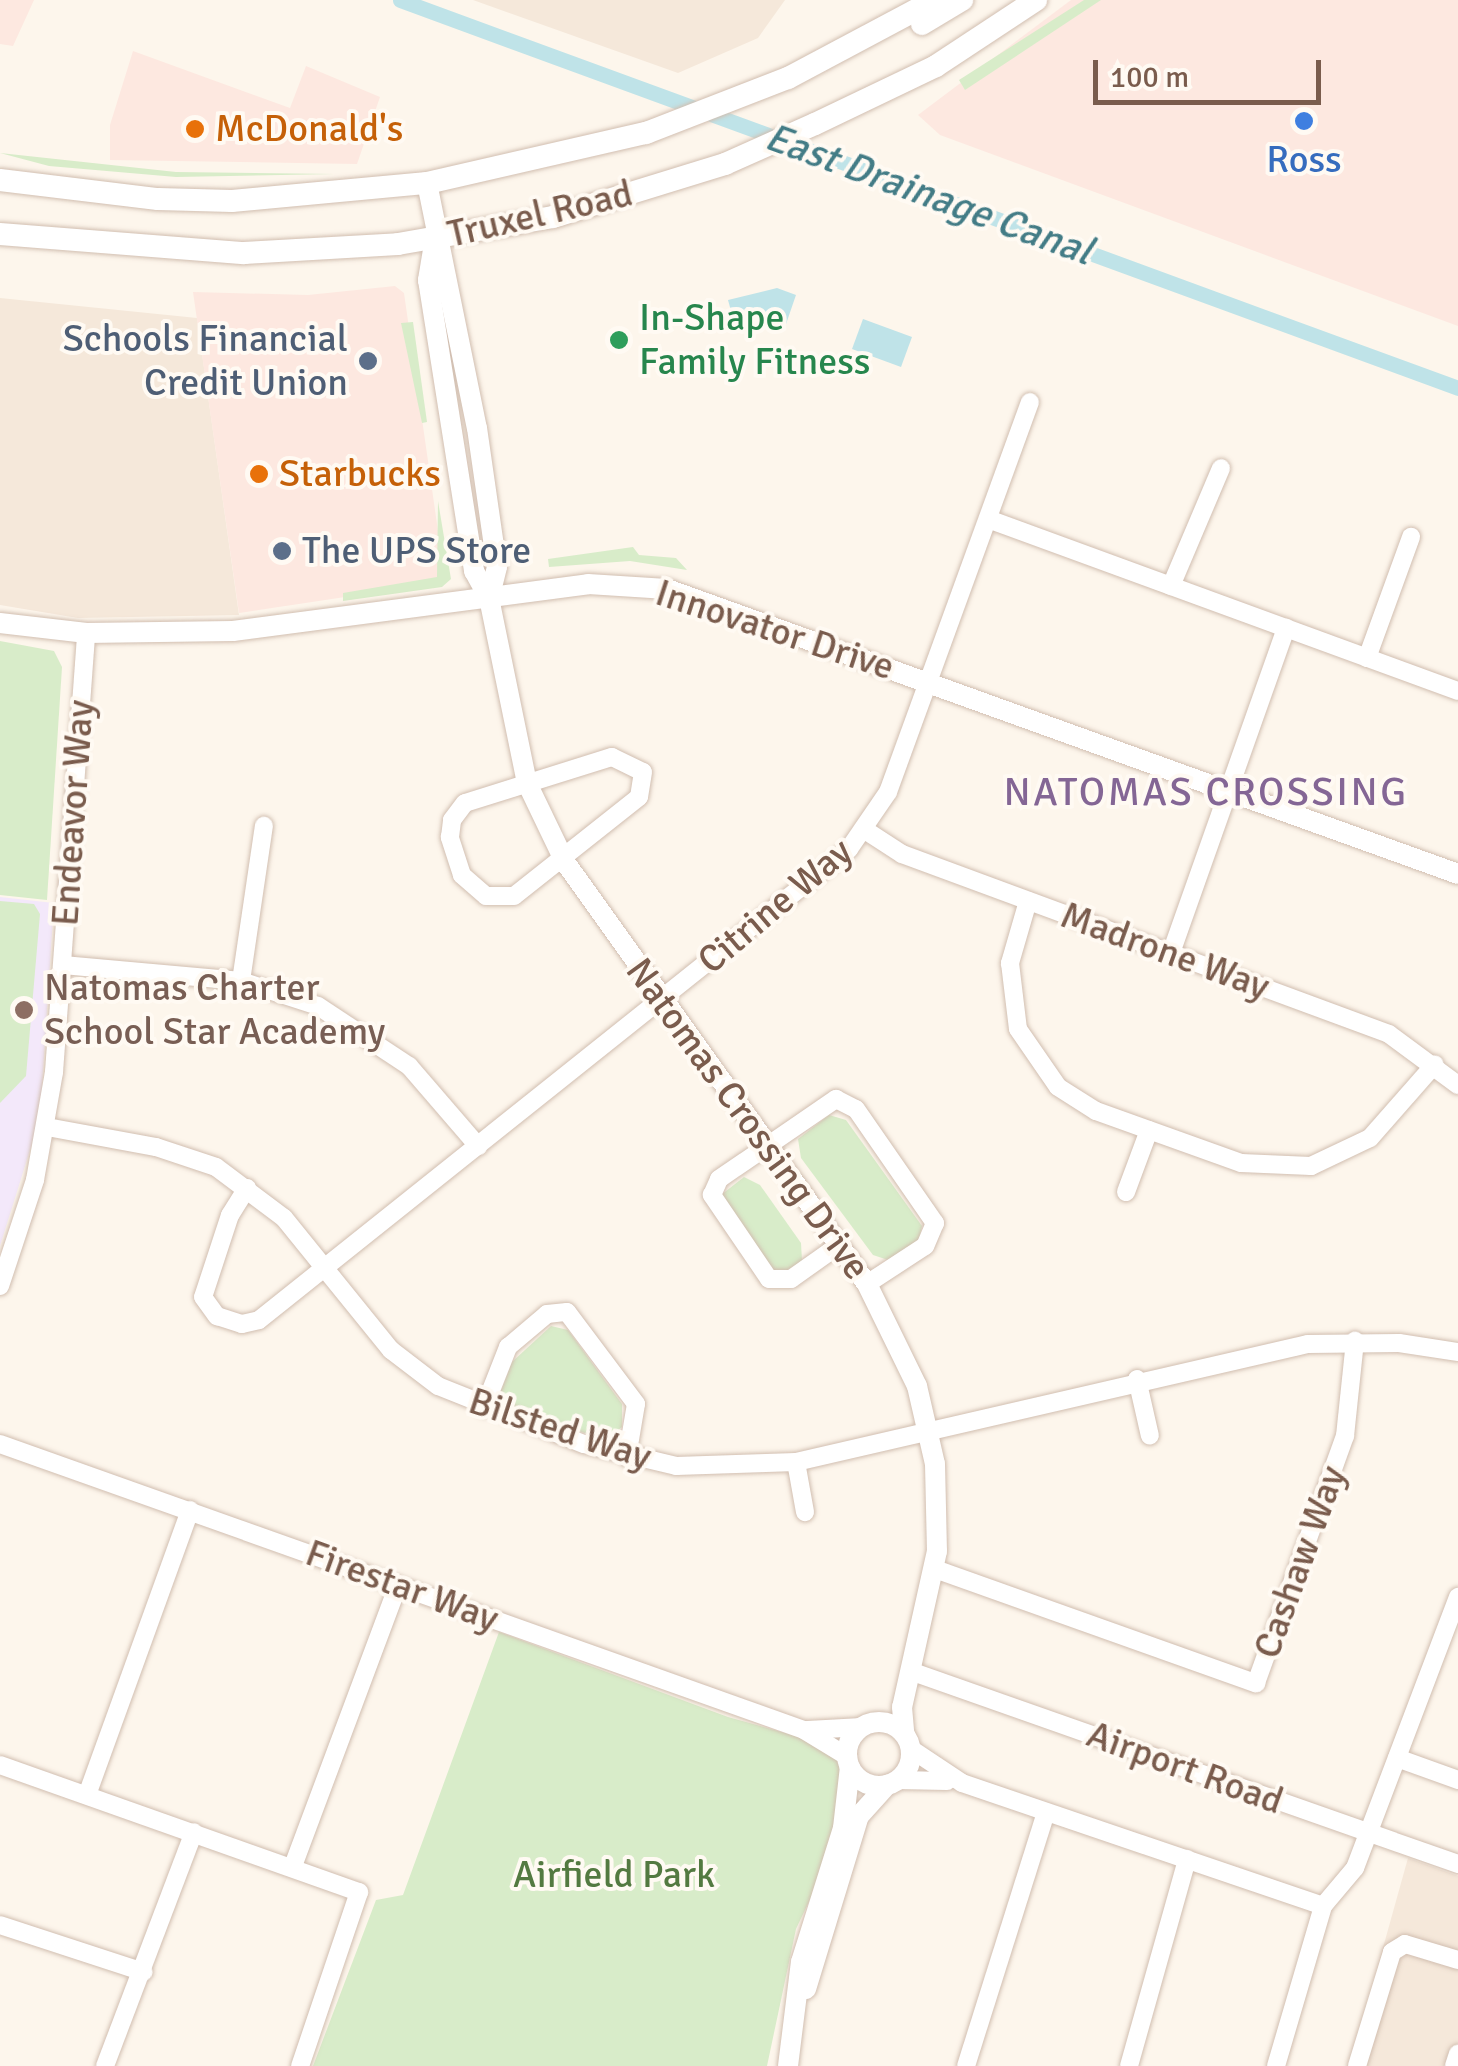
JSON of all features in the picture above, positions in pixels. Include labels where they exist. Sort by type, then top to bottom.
[{"type":"main road","name":"Truxel Road","points":[[0,180],[158,199],[232,201],[427,183],[646,133],[788,78],[935,0]]},
{"type":"main road","points":[[850,47],[878,45],[962,0]]},
{"type":"main road","name":"Truxel Road","points":[[0,234],[244,254],[436,238],[552,216],[725,164],[891,88],[1036,0]]},
{"type":"street","name":"Natomas Crossing Drive","points":[[427,183],[436,238],[428,280],[474,571],[489,598],[527,782],[563,856],[867,1284],[904,1352],[929,1431],[938,1508],[935,1569],[902,1707],[907,1741],[892,1782]]},
{"type":"street","name":"Citrine Way","points":[[246,1188],[204,1290],[210,1310],[250,1324],[828,869],[865,830],[888,792],[1030,402]]},
{"type":"street","points":[[1171,586],[1221,468]]},
{"type":"street","points":[[988,520],[1458,691]]},
{"type":"street","points":[[1367,658],[1411,536]]},
{"type":"street","name":"Innovator Drive","points":[[0,623],[86,633],[274,628],[588,584],[667,589],[1458,874]]},
{"type":"street","points":[[1171,953],[1286,628]]},
{"type":"street","name":"Endeavor Way","points":[[0,1286],[46,1127],[86,633]]},
{"type":"street","points":[[601,758],[631,762],[643,772],[639,797],[514,896],[497,900],[472,886],[455,862],[450,836],[456,810],[527,782],[601,758]]},
{"type":"street","points":[[241,980],[264,826]]},
{"type":"street","name":"Madrone Way","points":[[865,830],[902,854],[1363,1023],[1435,1064],[1458,1086]]},
{"type":"street","points":[[1028,901],[1009,983],[1029,1052],[1078,1102],[1241,1163],[1311,1166],[1370,1138],[1435,1064]]},
{"type":"street","points":[[62,964],[241,980],[318,1006],[381,1042],[434,1092],[478,1146]]},
{"type":"street","points":[[839,1245],[790,1279],[769,1279],[716,1208],[712,1195],[719,1178],[826,1102],[841,1100],[856,1109],[935,1223],[924,1246],[867,1284]]},
{"type":"street","name":"Bilsted Way","points":[[46,1127],[189,1156],[246,1188],[284,1218],[414,1370],[484,1408],[627,1457],[720,1468],[796,1462],[1263,1351],[1355,1341],[1458,1352]]},
{"type":"street","points":[[1126,1192],[1149,1130]]},
{"type":"street","points":[[484,1408],[508,1347],[546,1314],[567,1312],[636,1404],[627,1457]]},
{"type":"street","name":"Cashaw Way","points":[[935,1569],[1256,1683],[1345,1436],[1355,1341]]},
{"type":"street","points":[[1137,1379],[1150,1436]]},
{"type":"street","name":"Firestar Way","points":[[0,1444],[804,1730],[849,1762]]},
{"type":"street","points":[[796,1462],[805,1512]]},
{"type":"street","points":[[87,1796],[190,1510]]},
{"type":"street","points":[[293,1866],[398,1585]]},
{"type":"street","points":[[1276,2066],[1323,1906],[1355,1868],[1370,1834],[1458,1596]]},
{"type":"street","name":"Natomas Crossing Drive","points":[[849,1762],[868,1725],[890,1707],[913,1664]]},
{"type":"street","name":"Airport Road","points":[[913,1664],[1458,1864]]},
{"type":"street","points":[[868,1725],[907,1741],[962,1783]]},
{"type":"street","name":"Firestar Way","points":[[804,1730],[868,1725]]},
{"type":"street","points":[[1397,1758],[1458,1780]]},
{"type":"street","points":[[849,1762],[866,1782],[962,1783],[1323,1906]]},
{"type":"street","points":[[800,2005],[801,1962],[843,1828],[849,1762]]},
{"type":"street","points":[[0,1765],[359,1892],[361,1900],[300,2066]]},
{"type":"street","points":[[788,2066],[800,2005],[856,1824],[892,1782]]},
{"type":"street","points":[[966,2066],[1046,1812]]},
{"type":"street","points":[[106,2066],[194,1832]]},
{"type":"street","points":[[1129,2066],[1188,1859]]},
{"type":"street","points":[[0,1925],[144,1972]]},
{"type":"street","points":[[1357,2066],[1392,1952],[1405,1944],[1458,1960]]},
{"type":"street","points":[[1454,2066],[1458,2055]]},
{"type":"shaded area","points":[[0,0],[34,0],[13,46],[0,44]]},
{"type":"shaded area","points":[[473,0],[785,0],[758,38],[678,73]]},
{"type":"shaded area","points":[[1071,0],[1458,0],[1458,326],[940,135],[918,115]]},
{"type":"shaded area","points":[[133,51],[290,108],[306,66],[380,97],[357,164],[110,160],[110,125]]},
{"type":"shaded area","points":[[395,286],[404,293],[443,566],[438,583],[239,613],[193,292],[308,295]]},
{"type":"shaded area","points":[[0,298],[197,318],[239,615],[78,618],[0,605]]},
{"type":"shaded area","name":"Natomas Charter School Star Academy","points":[[0,897],[54,903],[40,1118],[0,1246]]},
{"type":"shaded area","points":[[1408,1858],[1458,1876],[1458,2066],[1350,2066]]},
{"type":"green space","points":[[1084,0],[1101,0],[965,90],[959,80]]},
{"type":"green space","points":[[0,153],[176,172],[335,174],[176,177],[49,166]]},
{"type":"green space","points":[[413,322],[427,422],[422,423],[401,323]]},
{"type":"green space","points":[[438,501],[451,579],[442,587],[343,601],[343,593],[437,577]]},
{"type":"green space","points":[[633,547],[639,555],[676,558],[687,570],[630,561],[549,567],[548,559]]},
{"type":"green space","points":[[0,641],[54,651],[62,667],[47,900],[0,895]]},
{"type":"green space","points":[[0,901],[34,904],[40,914],[26,1076],[0,1103]]},
{"type":"green space","points":[[829,1115],[846,1120],[922,1226],[919,1240],[888,1260],[873,1255],[801,1158],[798,1139]]},
{"type":"green space","points":[[744,1177],[760,1185],[801,1243],[802,1261],[785,1274],[773,1276],[721,1195]]},
{"type":"green space","points":[[551,1326],[568,1330],[622,1404],[622,1427],[606,1440],[511,1409],[504,1401],[501,1391],[512,1362]]},
{"type":"green space","name":"Airfield Park","points":[[499,1632],[728,1717],[817,1742],[841,1760],[846,1791],[823,1872],[796,1929],[767,2066],[313,2066],[376,1900],[403,1895]]},
{"type":"water","points":[[777,288],[796,295],[786,324],[736,329],[728,300]]},
{"type":"water","points":[[863,319],[912,337],[901,367],[852,349]]},
{"type":"waterway","name":"East Drainage Canal","points":[[400,0],[1458,388]]},
{"type":"place","name":"Ross","points":[[1304,121]]},
{"type":"place","name":"McDonald's","points":[[195,129]]},
{"type":"place","name":"In-Shape Family Fitness","points":[[619,340]]},
{"type":"place","name":"Schools Financial Credit Union","points":[[368,361]]},
{"type":"place","name":"Starbucks","points":[[259,474]]},
{"type":"place","name":"The UPS Store","points":[[282,551]]},
{"type":"place","name":"Natomas Charter School Star Academy","points":[[24,1010]]},
{"type":"district","name":"NATOMAS CROSSING","points":[[1206,792]]}]
